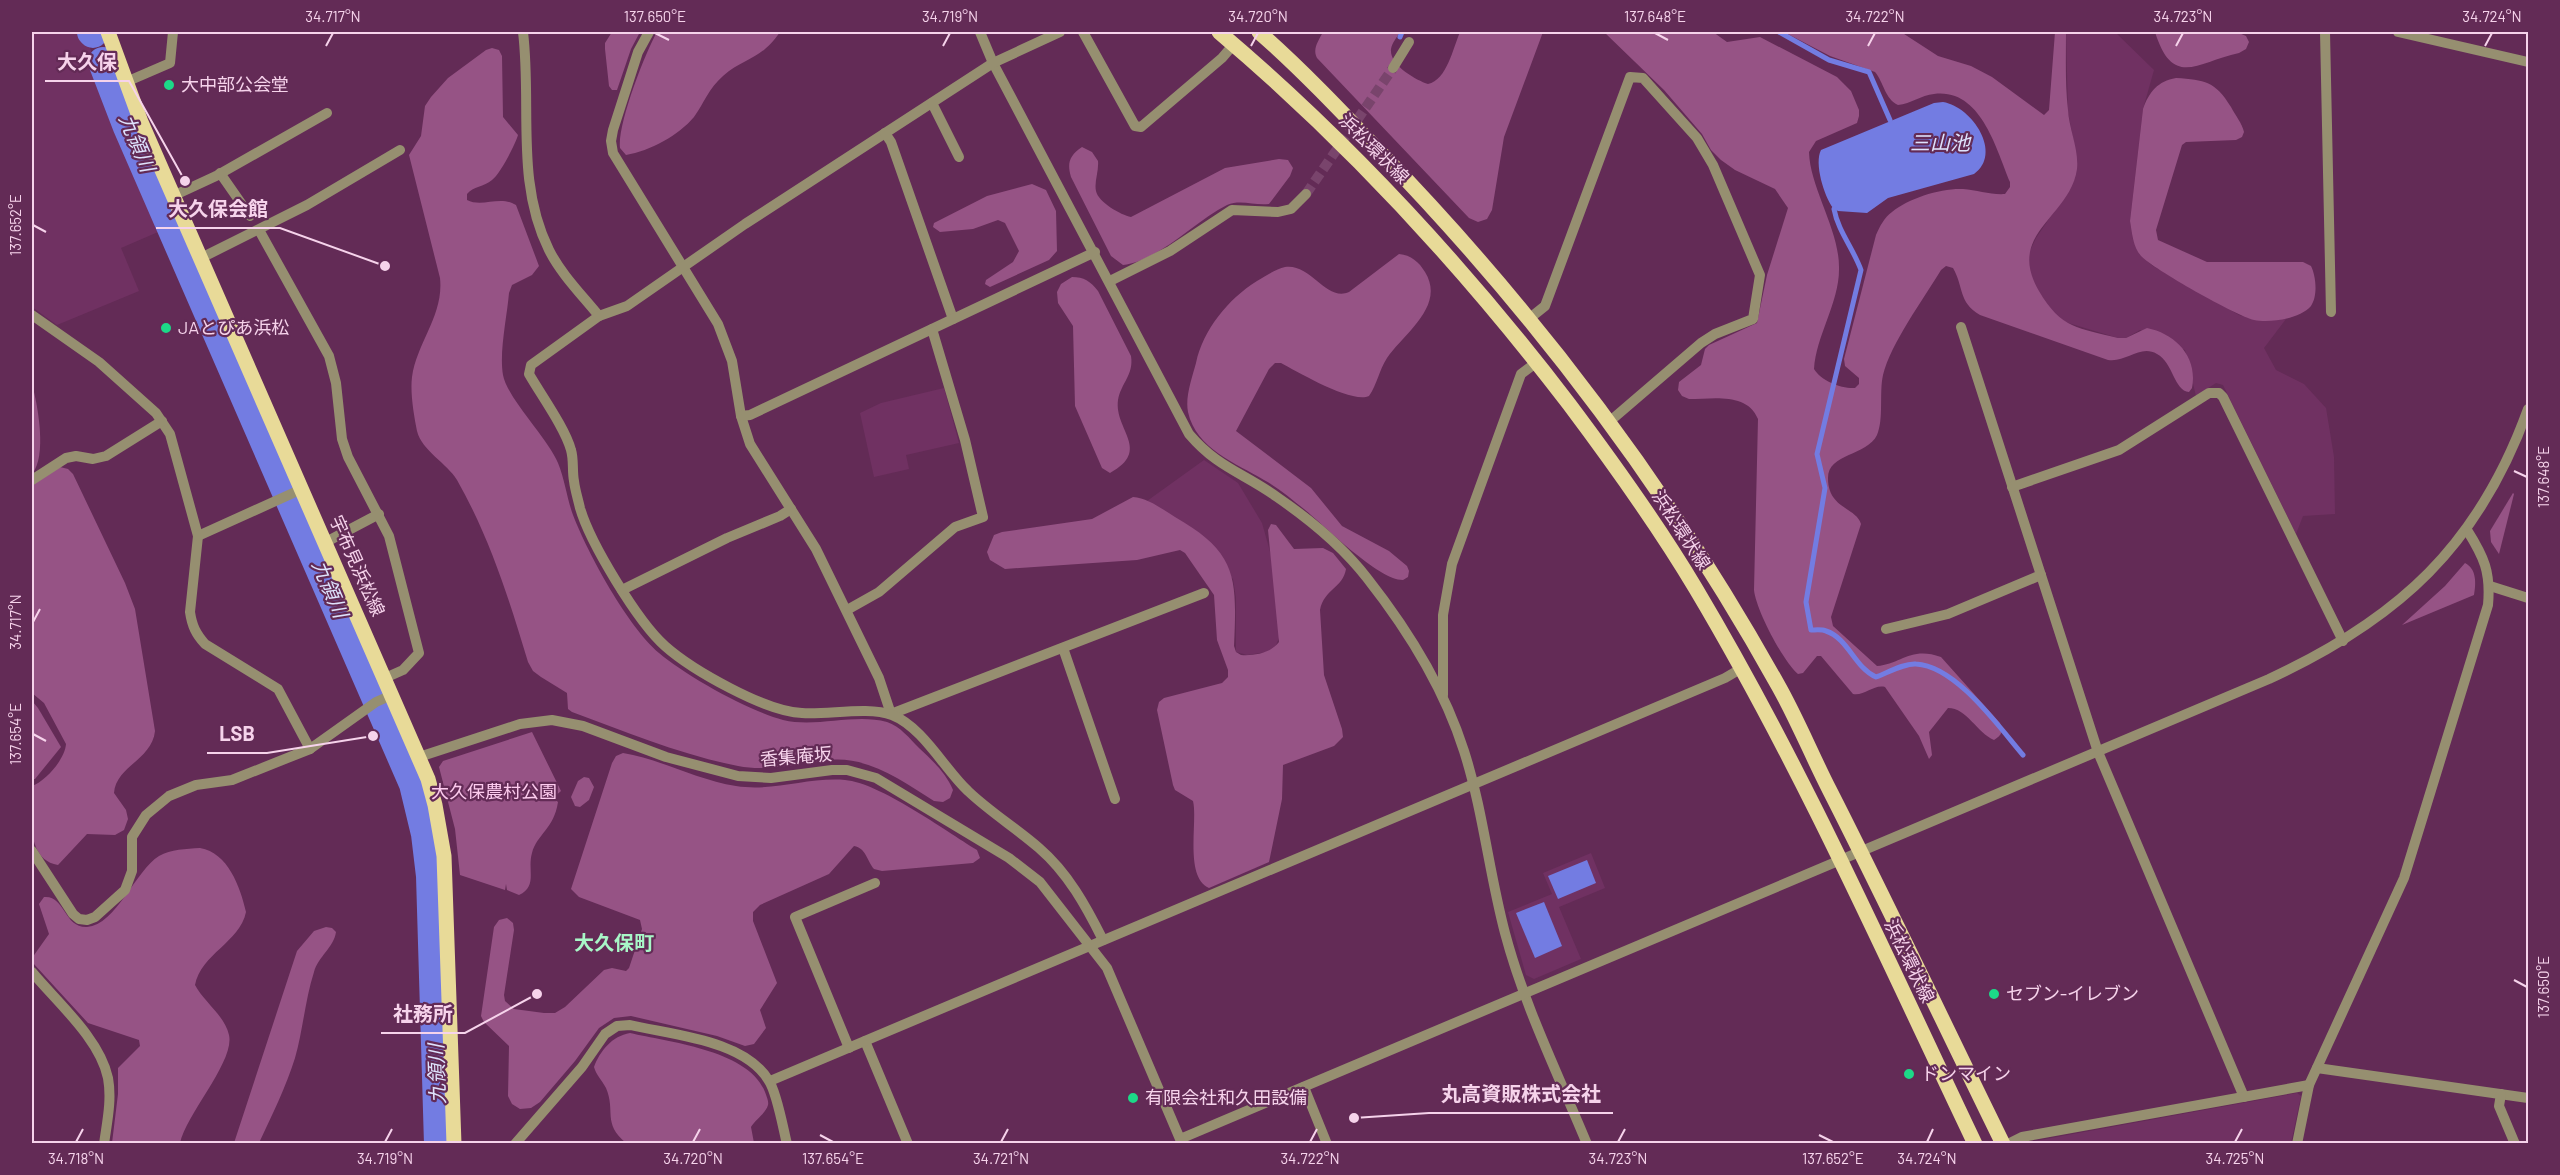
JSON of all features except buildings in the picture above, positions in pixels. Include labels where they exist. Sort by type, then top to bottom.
[{"type":"main road","name":"宇布見浜松線","points":[[108,32],[126,82],[201,258],[294,493],[326,542],[385,678],[384,698],[419,757],[435,805],[444,856],[454,1143]]},
{"type":"main road","name":"浜松環状線","points":[[1220,32],[1341,144],[1400,203],[1450,258],[1537,362],[1606,454],[1654,524],[1694,586],[1742,668],[1976,1143]]},
{"type":"main road","name":"浜松環状線","points":[[1259,32],[1309,78],[1413,185],[1530,318],[1609,422],[1687,535],[1760,653],[1796,717],[2002,1143]]},
{"type":"street","points":[[126,82],[170,63],[173,32]]},
{"type":"street","points":[[523,32],[528,79],[528,178],[533,209],[538,225],[557,264],[600,316]]},
{"type":"street","points":[[649,32],[634,62],[611,141],[613,153],[718,324],[732,361],[741,416],[750,444],[816,549],[879,678],[891,714]]},
{"type":"street","points":[[980,32],[993,63],[1095,252],[1189,434],[1220,464],[1278,497],[1330,539],[1366,577],[1398,621],[1443,696],[1464,750],[1504,931],[1524,994],[1587,1143]]},
{"type":"street","points":[[1060,32],[993,63],[745,224],[627,306],[600,316],[531,364],[529,374],[571,448],[574,481],[581,510],[590,533],[636,613],[666,647],[723,683],[772,708],[802,714],[872,712],[891,714],[903,721],[940,756],[966,790],[1040,849],[1059,868],[1075,889],[1103,940]]},
{"type":"street","points":[[1083,32],[1135,126],[1141,127],[1222,58],[1234,44]]},
{"type":"street","points":[[2325,32],[2331,312]]},
{"type":"street","points":[[2398,32],[2529,62]]},
{"type":"street","points":[[1393,68],[1409,42]]},
{"type":"street","points":[[1530,318],[1545,306],[1630,77],[1643,78],[1697,138],[1713,165],[1760,275],[1753,319],[1715,334],[1701,343],[1609,422]]},
{"type":"street","points":[[932,103],[958,158]]},
{"type":"street","points":[[175,195],[220,173],[327,113]]},
{"type":"street","points":[[885,133],[891,142],[953,319]]},
{"type":"street","points":[[201,258],[307,205],[400,150]]},
{"type":"street","points":[[220,173],[250,216]]},
{"type":"street","points":[[1110,281],[1170,251],[1232,210],[1278,212],[1291,209],[1306,194]]},
{"type":"street","points":[[259,230],[329,356],[336,383],[342,439],[348,457],[389,536],[418,653],[403,670],[385,678]]},
{"type":"street","points":[[741,416],[750,415],[1095,252]]},
{"type":"street","points":[[32,315],[99,362],[162,422],[174,446],[198,536],[190,612],[197,636],[278,689],[310,749]]},
{"type":"street","points":[[1961,327],[2098,752],[2244,1096]]},
{"type":"street","points":[[847,610],[879,592],[955,526],[983,517],[965,440],[932,328]]},
{"type":"street","points":[[1443,696],[1443,615],[1452,564],[1521,374],[1537,362]]},
{"type":"street","points":[[2012,487],[2119,450],[2209,393],[2219,393],[2343,641]]},
{"type":"street","points":[[1175,1141],[2269,679],[2343,641],[2389,610],[2410,592],[2467,530],[2503,471],[2529,409]]},
{"type":"street","points":[[32,480],[66,458],[76,456],[93,459],[106,456],[162,422]]},
{"type":"street","points":[[198,536],[294,493]]},
{"type":"street","points":[[622,590],[791,509]]},
{"type":"street","points":[[326,542],[379,514]]},
{"type":"street","points":[[2297,1143],[2310,1085],[2404,879],[2488,605],[2490,586],[2484,560],[2467,530]]},
{"type":"street","points":[[1886,629],[1948,614],[2041,575]]},
{"type":"street","points":[[2490,586],[2529,598]]},
{"type":"street","points":[[891,714],[1204,593]]},
{"type":"street","points":[[1063,648],[1115,799]]},
{"type":"street","points":[[770,1081],[1725,678],[1742,668]]},
{"type":"street","points":[[32,851],[73,914],[79,919],[95,918],[125,890],[132,871],[132,837],[141,820],[156,804],[182,789],[232,780],[310,749],[384,698]]},
{"type":"street","name":"香集庵坂","points":[[419,757],[520,724],[552,720],[583,726],[666,757],[738,776],[771,778],[832,770],[862,773],[890,785],[1020,865],[1040,882],[1107,968],[1175,1141]]},
{"type":"street","points":[[849,1048],[795,917],[875,883]]},
{"type":"street","points":[[32,972],[95,1046],[103,1061],[110,1095],[104,1143]]},
{"type":"street","points":[[515,1143],[582,1067],[605,1034],[617,1026],[630,1025],[730,1049],[744,1056],[770,1081],[787,1143]]},
{"type":"street","points":[[865,1041],[908,1143]]},
{"type":"street","points":[[2317,1068],[2529,1098]]},
{"type":"street","points":[[2008,1143],[2022,1137],[2310,1085]]},
{"type":"street","points":[[1304,1087],[1327,1143]]},
{"type":"street","points":[[2501,1094],[2499,1106],[2515,1143]]},
{"type":"shaded area","points":[[32,32],[84,32],[121,130],[165,229],[121,248],[139,291],[57,325],[32,307]]},
{"type":"shaded area","points":[[2066,32],[2115,32],[2154,70],[2143,109],[2130,221],[2133,239],[2140,255],[2153,266],[2239,315],[2256,320],[2286,319],[2264,348],[2276,370],[2304,384],[2326,408],[2334,457],[2335,514],[2303,516],[2296,534],[2223,385],[2216,383],[2196,396],[2185,350],[2140,330],[2126,338],[2118,338],[2065,322],[2047,306],[2033,280],[2028,268],[2029,253],[2036,238],[2068,191],[2076,154],[2068,112]]},
{"type":"shaded area","points":[[944,388],[959,443],[906,455],[909,469],[874,477],[860,413],[881,403]]},
{"type":"shaded area","points":[[1204,460],[1238,483],[1262,523],[1271,555],[1280,635],[1275,648],[1267,652],[1247,655],[1236,652],[1236,598],[1233,579],[1147,501]]},
{"type":"shaded area","points":[[1591,853],[1605,888],[1559,907],[1581,959],[1534,979],[1526,975],[1508,912],[1552,894],[1543,873]]},
{"type":"shaded area","points":[[2297,1093],[2301,1096],[2291,1143],[2024,1143]]},
{"type":"green space","points":[[612,32],[640,32],[631,49],[617,90],[612,90],[609,86],[605,49],[605,43]]},
{"type":"green space","points":[[657,32],[780,32],[766,48],[718,81],[688,124],[654,146],[626,155],[620,148],[620,137],[627,107],[639,72]]},
{"type":"green space","points":[[1323,32],[1400,32],[1391,49],[1394,61],[1410,75],[1428,84],[1435,81],[1445,70],[1460,32],[1543,32],[1504,137],[1492,210],[1487,219],[1478,222],[1469,218],[1317,58],[1316,48]]},
{"type":"green space","points":[[1604,32],[1713,32],[1727,42],[1760,37],[1837,77],[1851,91],[1859,110],[1857,123],[1816,141],[1809,152],[1814,180],[1838,253],[1839,267],[1836,293],[1819,344],[1814,369],[1832,383],[1855,388],[1859,384],[1859,378],[1845,366],[1844,359],[1876,235],[1884,220],[1907,202],[1926,195],[1954,189],[2005,194],[2010,187],[2010,182],[1984,123],[1964,101],[1950,95],[1934,94],[1898,105],[1887,95],[1875,72],[1830,56],[1784,32],[1901,32],[1938,56],[1971,66],[1992,77],[2044,115],[2049,110],[2055,32],[2066,32],[2067,100],[2077,154],[2077,169],[2072,186],[2063,201],[2034,240],[2030,254],[2031,271],[2047,304],[2063,320],[2072,325],[2118,338],[2126,338],[2147,328],[2176,341],[2192,366],[2192,388],[2189,392],[2180,387],[2167,363],[2157,354],[2145,351],[2121,359],[2108,360],[1980,315],[1968,305],[1953,268],[1946,266],[1941,270],[1908,322],[1887,363],[1882,382],[1877,435],[1865,447],[1834,464],[1828,478],[1832,496],[1854,514],[1861,524],[1831,617],[1833,626],[1877,666],[1914,654],[1931,654],[1941,657],[2000,723],[2001,733],[1994,740],[1961,712],[1948,708],[1929,732],[1932,755],[1929,759],[1919,736],[1885,687],[1853,694],[1821,656],[1817,656],[1803,673],[1798,674],[1771,635],[1754,590],[1758,419],[1753,410],[1738,401],[1718,398],[1689,399],[1682,396],[1678,390],[1679,382],[1701,365],[1705,349],[1709,345],[1757,323],[1767,275],[1788,208],[1775,189],[1735,170],[1721,160],[1664,90]]},
{"type":"green space","points":[[2155,32],[2239,33],[2246,36],[2249,42],[2246,49],[2239,53],[2199,65],[2178,66],[2170,61],[2162,50]]},
{"type":"green space","points":[[492,48],[499,50],[502,56],[503,117],[518,135],[507,159],[495,177],[469,191],[467,200],[479,203],[504,201],[516,205],[539,266],[532,275],[512,285],[509,293],[503,345],[503,375],[512,395],[558,463],[573,515],[610,589],[635,626],[659,653],[685,672],[736,701],[783,720],[809,722],[862,719],[887,722],[896,726],[943,772],[953,790],[950,798],[943,802],[934,801],[884,772],[858,762],[829,760],[773,768],[750,768],[696,756],[572,712],[568,709],[567,693],[533,671],[528,662],[498,569],[479,524],[453,474],[429,451],[420,438],[412,397],[412,377],[415,364],[438,304],[440,278],[409,155],[421,136],[425,106],[431,97],[448,78]]},
{"type":"green space","points":[[2176,78],[2202,81],[2214,87],[2231,107],[2244,132],[2242,137],[2236,140],[2186,142],[2182,145],[2156,230],[2158,240],[2207,262],[2303,262],[2311,266],[2315,280],[2315,297],[2311,306],[2300,314],[2268,321],[2245,317],[2161,271],[2141,256],[2136,248],[2130,221],[2143,109],[2155,88]]},
{"type":"green space","points":[[1082,147],[1092,152],[1098,161],[1096,191],[1098,195],[1110,207],[1131,217],[1225,168],[1279,159],[1288,160],[1293,168],[1290,176],[1269,204],[1232,203],[1227,205],[1150,256],[1123,265],[1111,256],[1071,177],[1070,160]]},
{"type":"green space","points":[[1032,184],[1046,190],[1056,211],[1057,251],[1049,260],[990,287],[985,284],[986,280],[1013,262],[1019,251],[1005,223],[998,220],[973,229],[940,232],[933,227],[934,223],[987,196]]},
{"type":"green space","points":[[1399,254],[1411,257],[1423,268],[1430,284],[1430,296],[1427,308],[1387,358],[1369,396],[1361,397],[1338,391],[1281,363],[1275,363],[1269,369],[1236,431],[1311,488],[1342,526],[1389,551],[1407,566],[1408,577],[1403,580],[1392,578],[1366,562],[1280,490],[1218,454],[1199,436],[1192,425],[1187,406],[1191,381],[1204,339],[1218,316],[1246,288],[1278,269],[1294,267],[1333,292],[1341,294],[1349,292]]},
{"type":"green space","points":[[1072,277],[1086,280],[1098,291],[1131,356],[1131,368],[1118,400],[1118,411],[1130,448],[1122,464],[1110,473],[1102,468],[1075,406],[1073,326],[1058,303],[1057,292],[1061,284]]},
{"type":"green space","points":[[32,384],[39,417],[40,443],[37,466],[32,474]]},
{"type":"green space","points":[[60,467],[68,469],[73,474],[135,609],[155,731],[148,749],[127,769],[116,784],[114,793],[126,810],[128,819],[124,830],[115,835],[87,834],[58,865],[47,861],[40,854],[32,833],[31,820],[32,786],[54,769],[66,744],[44,703],[32,693],[32,485]]},
{"type":"green space","points":[[2513,493],[2499,554],[2491,542],[2490,531]]},
{"type":"green space","points":[[1133,497],[1155,504],[1196,530],[1222,556],[1233,585],[1234,646],[1236,652],[1241,655],[1262,653],[1272,649],[1279,642],[1268,530],[1271,524],[1276,525],[1294,549],[1323,548],[1333,553],[1346,569],[1341,580],[1325,597],[1320,610],[1324,675],[1343,737],[1334,746],[1283,765],[1282,799],[1269,862],[1209,888],[1201,882],[1194,861],[1193,801],[1175,790],[1173,785],[1157,710],[1159,702],[1164,698],[1222,683],[1228,677],[1228,670],[1217,640],[1214,595],[1185,553],[1180,550],[1137,560],[1005,569],[990,560],[987,552],[994,535],[1092,519]]},
{"type":"green space","points":[[2465,563],[2474,573],[2474,595],[2402,625],[2445,586]]},
{"type":"green space","points":[[32,701],[61,747],[35,779],[32,779]]},
{"type":"green space","name":"大久保農村公園","points":[[532,732],[561,791],[553,798],[558,802],[553,819],[534,846],[528,887],[519,895],[507,890],[506,884],[505,890],[460,875],[455,829],[439,767],[443,761]]},
{"type":"green space","points":[[623,753],[736,786],[763,787],[831,780],[859,783],[876,789],[930,820],[977,850],[980,858],[973,863],[882,871],[874,869],[864,852],[854,846],[829,874],[760,905],[753,912],[753,921],[777,983],[760,1010],[766,1028],[754,1044],[745,1046],[717,1036],[631,1016],[614,1018],[599,1028],[575,1061],[540,1102],[531,1108],[520,1109],[512,1104],[508,1096],[509,1046],[484,1022],[481,1016],[494,927],[499,920],[507,918],[513,923],[514,930],[504,995],[505,1001],[514,1009],[555,1013],[565,1007],[604,970],[612,968],[626,971],[629,968],[642,929],[640,920],[579,897],[571,889],[612,763],[616,756]]},
{"type":"green space","points":[[584,777],[589,778],[594,787],[589,800],[580,807],[575,806],[571,797],[578,781]]},
{"type":"green space","points":[[200,848],[218,856],[231,872],[246,912],[236,932],[205,965],[195,985],[227,1028],[229,1046],[218,1073],[191,1117],[180,1143],[112,1143],[118,1094],[118,1068],[140,1046],[139,1040],[88,1023],[33,963],[32,958],[49,934],[39,904],[44,897],[51,898],[79,926],[87,927],[97,924],[107,917],[150,863],[159,856],[184,849]]},
{"type":"green space","points":[[326,927],[336,932],[335,937],[314,972],[295,1058],[283,1090],[259,1143],[234,1143],[297,951],[314,931]]},
{"type":"green space","points":[[630,1033],[706,1050],[742,1066],[756,1078],[765,1092],[768,1103],[765,1111],[751,1127],[754,1143],[626,1143],[614,1129],[609,1096],[594,1067],[600,1055],[612,1041]]},
{"type":"water","name":"三山池","points":[[1943,102],[1965,113],[1981,132],[1986,155],[1982,165],[1974,174],[1888,198],[1867,213],[1838,211],[1833,208],[1826,196],[1821,179],[1819,156],[1821,150],[1934,103]]},
{"type":"water","points":[[1587,860],[1596,883],[1558,899],[1548,876]]},
{"type":"water","points":[[1544,902],[1562,946],[1535,958],[1516,913]]},
{"type":"waterway","points":[[1400,37],[1402,32]]},
{"type":"waterway","points":[[1779,32],[1829,60],[1869,72],[1890,120]]},
{"type":"waterway","name":"九領川","points":[[103,62],[128,127],[414,784],[426,834],[431,876],[439,1144]]},
{"type":"waterway","points":[[1834,209],[1839,225],[1861,270],[1817,454],[1825,488],[1806,602],[1811,630],[1823,630],[1834,635],[1862,667],[1876,677],[1911,664],[1931,667],[1946,675],[1961,686],[1989,714],[2023,755]]},
{"type":"tunnel","points":[[1306,194],[1393,68]]},
{"type":"place","name":"大中部公会堂","points":[[169,85]]},
{"type":"place","name":"大久保","points":[[185,181]]},
{"type":"place","name":"大久保会館","points":[[385,266]]},
{"type":"place","name":"JAとぴあ浜松","points":[[166,328]]},
{"type":"place","name":"LSB","points":[[373,736]]},
{"type":"place","name":"社務所","points":[[537,994]]},
{"type":"place","name":"セブン-イレブン","points":[[1994,994]]},
{"type":"place","name":"ドンマイン","points":[[1909,1074]]},
{"type":"place","name":"有限会社和久田設備","points":[[1133,1098]]},
{"type":"place","name":"丸高資販株式会社","points":[[1354,1118]]},
{"type":"district","name":"大久保町","points":[[614,943]]}]
